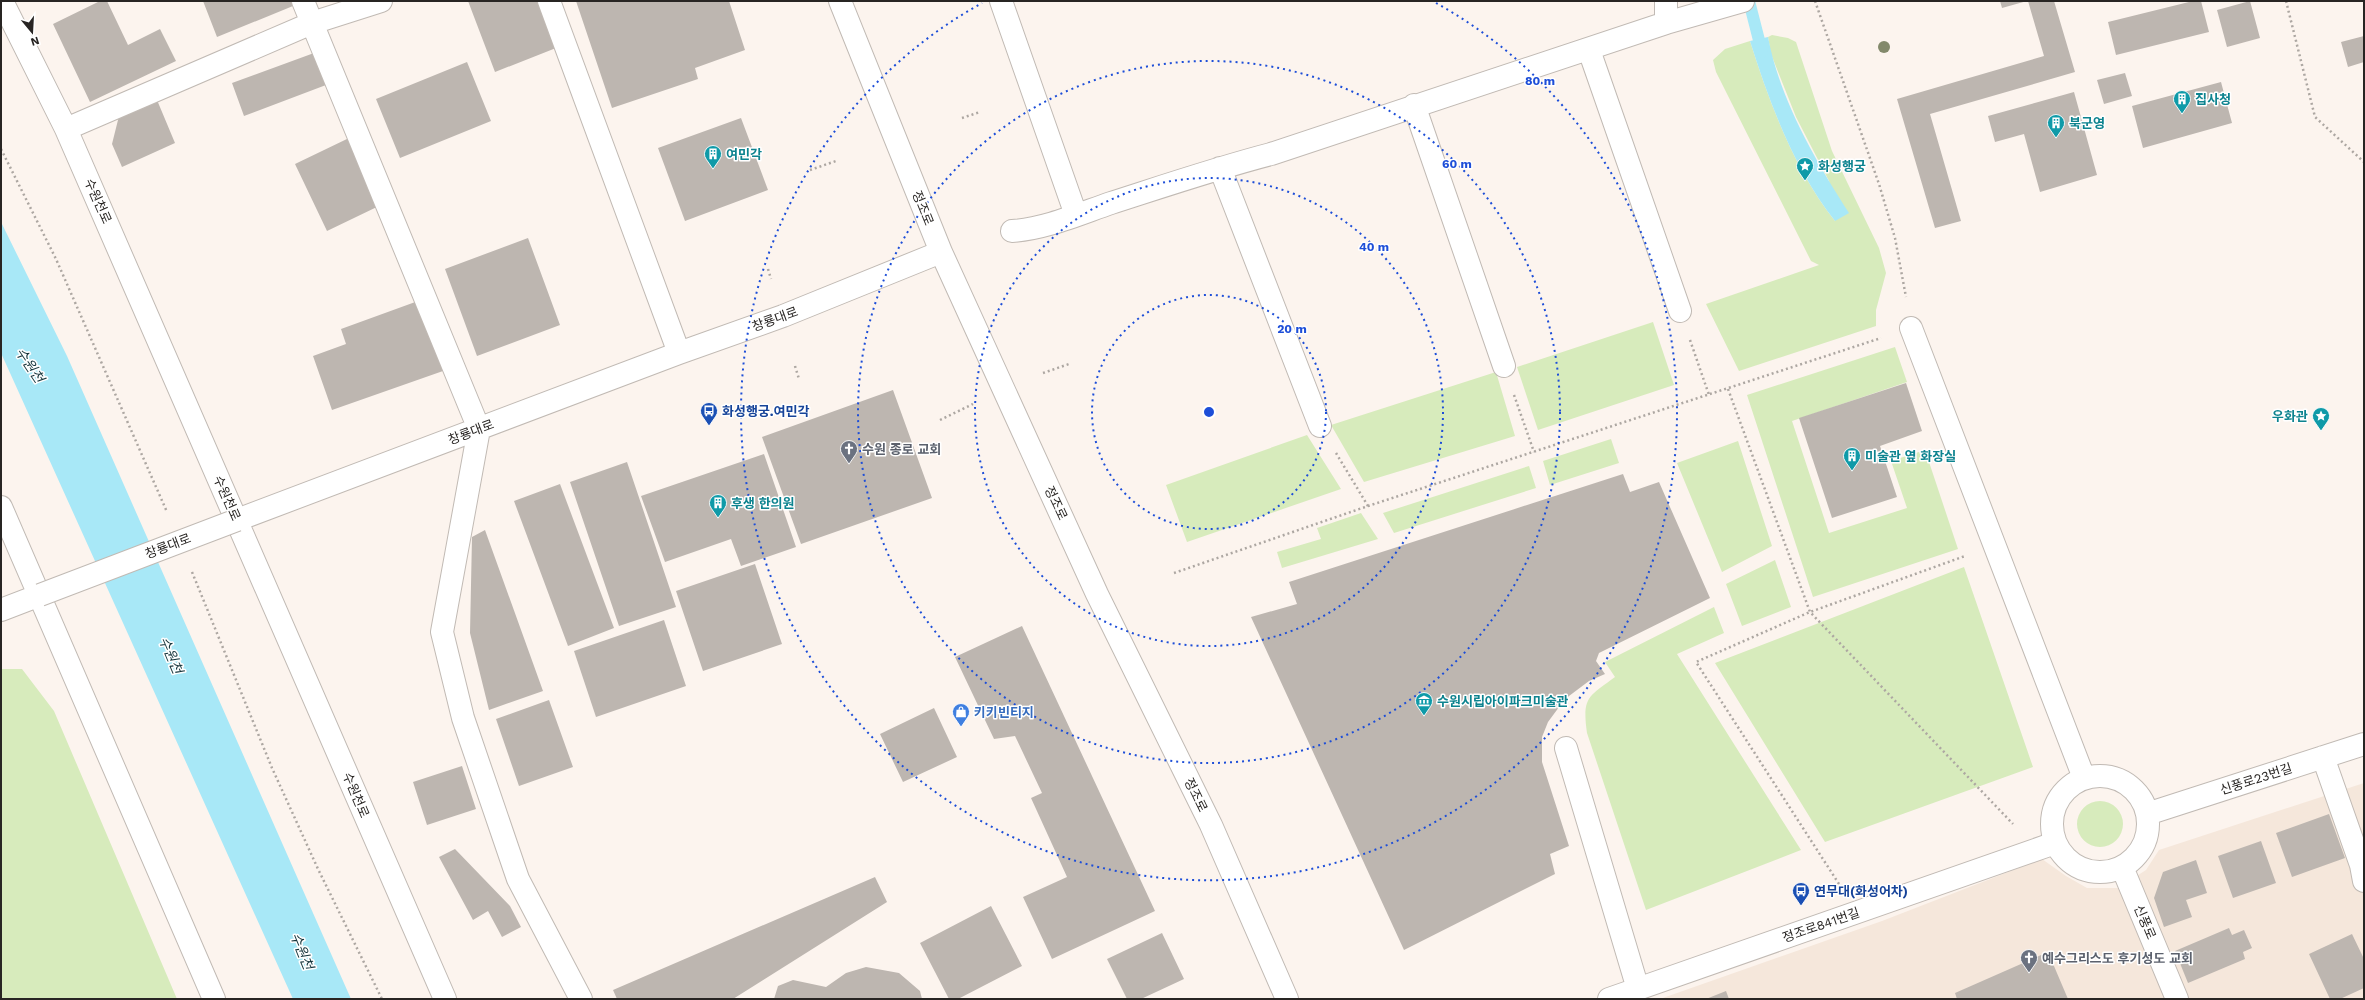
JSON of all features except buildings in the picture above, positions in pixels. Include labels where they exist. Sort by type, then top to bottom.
[{"type":"street","name":"수원천로","points":[[2,1],[66,129],[445,999]]},
{"type":"street","points":[[302,1],[479,429],[442,632],[463,718],[518,878],[581,999]]},
{"type":"street","points":[[66,129],[312,23],[381,1]]},
{"type":"street","points":[[549,1],[679,353]]},
{"type":"street","name":"정조로","points":[[840,1],[941,252],[1097,594],[1211,825],[1287,999]]},
{"type":"street","points":[[1001,1],[1076,215]]},
{"type":"street","points":[[1666,1],[1666,23]]},
{"type":"street","points":[[1012,231],[1026,230],[1220,168],[1271,154],[1414,105],[1589,50],[1666,23],[1743,1]]},
{"type":"street","points":[[1589,50],[1680,312]]},
{"type":"street","points":[[1414,105],[1504,366]]},
{"type":"street","points":[[1220,168],[1320,426]]},
{"type":"street","name":"창룡대로","points":[[1,610],[679,353],[783,316],[941,252]]},
{"type":"street","points":[[1911,328],[2084,778]]},
{"type":"street","points":[[1,507],[214,999]]},
{"type":"street","name":"신풍로23번길","points":[[2147,814],[2364,744]]},
{"type":"street","points":[[1566,748],[1638,989]]},
{"type":"street","points":[[2323,757],[2361,865],[2364,882]]},
{"type":"street","points":[[2099,775],[2115,778],[2129,786],[2141,797],[2147,814],[2148,828],[2144,844],[2135,857],[2122,867],[2107,872],[2091,872],[2075,866],[2046,846],[2051,828],[2052,812],[2059,797],[2069,786],[2084,778],[2099,775]]},
{"type":"street","name":"정조로841번길","points":[[1609,999],[2046,846]]},
{"type":"street","name":"신풍로","points":[[2122,867],[2177,999]]},
{"type":"path","points":[[1174,573],[1368,506],[1911,328],[1895,238],[1879,184],[1815,1]]},
{"type":"path","points":[[2286,1],[2315,117],[2364,162]]},
{"type":"path","points":[[962,118],[980,112]]},
{"type":"path","points":[[810,170],[836,161]]},
{"type":"path","points":[[768,269],[771,279]]},
{"type":"path","points":[[1680,312],[1709,395]]},
{"type":"path","points":[[1042,373],[1070,364]]},
{"type":"path","points":[[795,366],[799,379]]},
{"type":"path","points":[[1504,366],[1534,452]]},
{"type":"path","points":[[1728,389],[1810,612],[2046,846]]},
{"type":"path","points":[[940,420],[974,404]]},
{"type":"path","points":[[1320,426],[1368,506]]},
{"type":"path","points":[[1857,912],[1696,662],[1810,612],[1994,546]]},
{"type":"shaded area","points":[[2364,783],[2364,999],[1660,999],[1882,921],[2042,859],[2066,876],[2087,888],[2118,888],[2146,870],[2159,850]]},
{"type":"green space","points":[[1772,35],[1788,38],[1796,42],[1832,151],[1879,248],[1886,273],[1876,310],[1876,326],[1739,371],[1706,304],[1819,265],[1811,261],[1716,72],[1713,60],[1725,49],[1750,41],[1766,88],[1785,135],[1808,180],[1835,221],[1829,181],[1796,117],[1771,54],[1768,37]]},
{"type":"green space","points":[[1653,322],[1674,385],[1538,430],[1517,367]]},
{"type":"green space","points":[[1895,347],[1907,382],[1792,421],[1829,533],[1907,508],[1891,461],[1925,450],[1958,549],[1813,597],[1747,395]]},
{"type":"green space","points":[[1496,372],[1515,436],[1364,482],[1331,425]]},
{"type":"green space","points":[[1307,435],[1341,489],[1187,542],[1166,485]]},
{"type":"green space","points":[[1611,439],[1619,463],[1550,485],[1543,461]]},
{"type":"green space","points":[[1738,441],[1772,546],[1722,572],[1677,463]]},
{"type":"green space","points":[[1529,466],[1536,488],[1394,533],[1383,513]]},
{"type":"green space","points":[[1361,513],[1378,539],[1282,568],[1277,552],[1321,539],[1317,528]]},
{"type":"green space","points":[[1775,560],[1791,607],[1742,626],[1726,584]]},
{"type":"green space","points":[[1964,567],[2033,767],[1825,842],[1715,663]]},
{"type":"green space","points":[[1714,607],[1724,633],[1677,654],[1801,850],[1646,910],[1587,733],[1585,712],[1589,699],[1593,694],[1615,677],[1605,662]]},
{"type":"green space","points":[[1,669],[22,669],[54,711],[177,999],[1,999]]},
{"type":"green space","points":[[2100,801],[2113,805],[2119,811],[2123,824],[2119,837],[2113,843],[2100,847],[2087,843],[2081,837],[2077,824],[2081,811],[2087,805]]},
{"type":"water","points":[[1768,37],[1781,84],[1800,129],[1849,213],[1835,221],[1808,180],[1796,158],[1766,88],[1750,41]]},
{"type":"water","name":"수원천","points":[[1,222],[67,356],[351,999],[293,999],[1,353]]},
{"type":"waterway","points":[[1749,1],[1762,52]]},
{"type":"place","name":"집사청","points":[[2182,114]]},
{"type":"place","name":"북군영","points":[[2056,138]]},
{"type":"place","name":"여민각","points":[[713,169]]},
{"type":"place","name":"화성행궁","points":[[1805,181]]},
{"type":"place","name":"화성행궁.여민각","points":[[709,426]]},
{"type":"place","name":"우화관","points":[[2321,431]]},
{"type":"place","name":"수원 종로 교회","points":[[849,464]]},
{"type":"place","name":"미술관 옆 화장실","points":[[1852,471]]},
{"type":"place","name":"후생 한의원","points":[[718,518]]},
{"type":"place","name":"수원시립아이파크미술관","points":[[1424,716]]},
{"type":"place","name":"키키빈티지","points":[[961,727]]},
{"type":"place","name":"연무대(화성어차)","points":[[1801,906]]},
{"type":"place","name":"예수그리스도 후기성도 교회","points":[[2029,973]]}]
